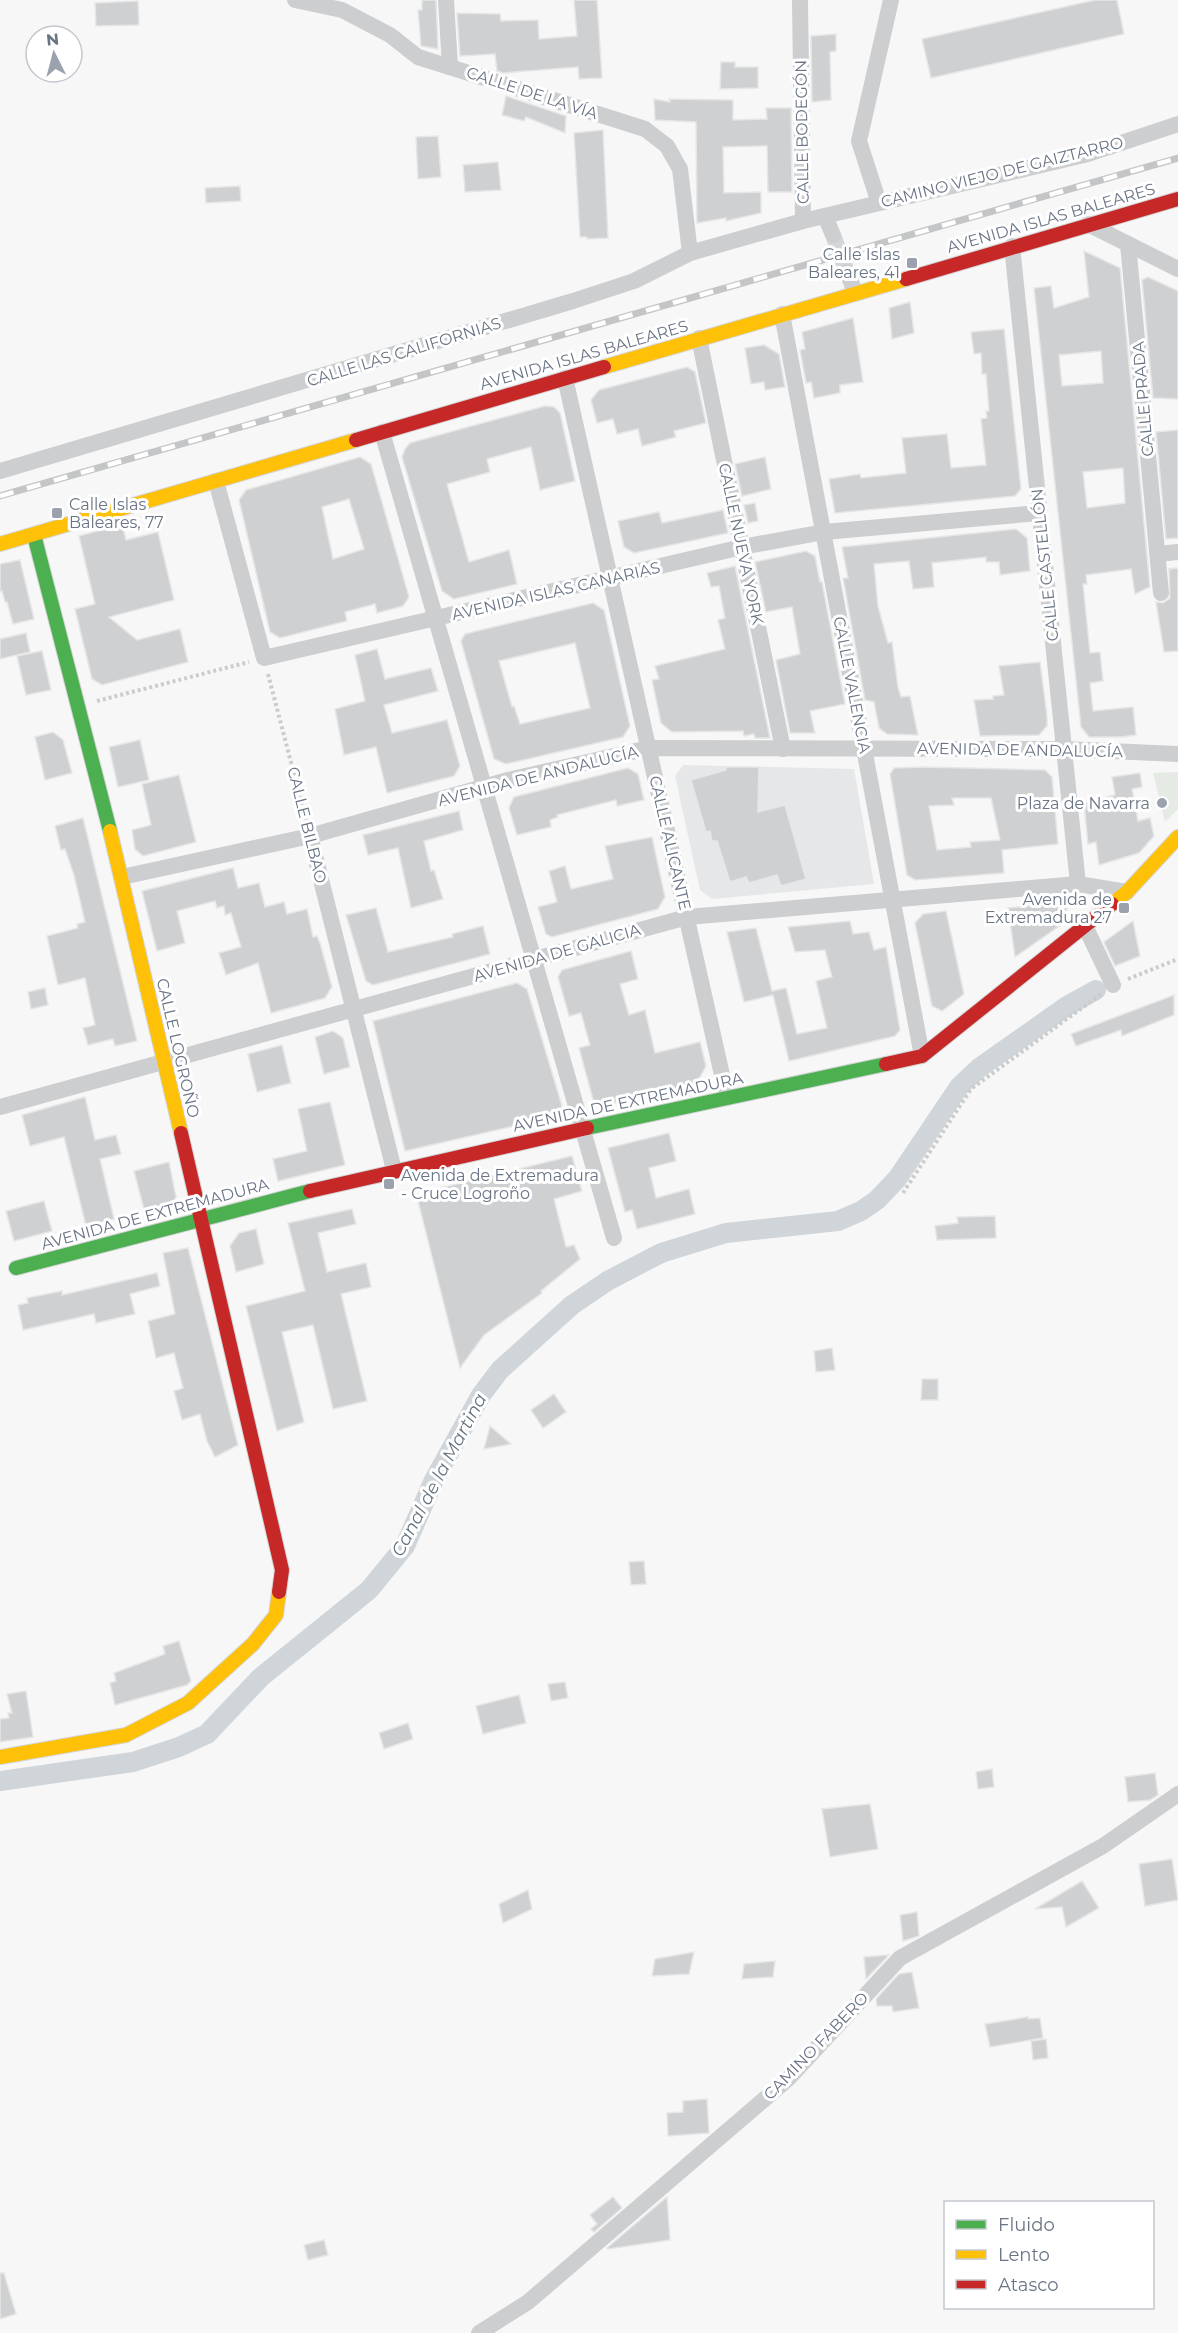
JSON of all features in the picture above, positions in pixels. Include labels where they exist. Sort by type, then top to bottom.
[{"type":"street","name":"CALLE DE LA VÍA","points":[[295,0],[342,10],[390,35],[418,57],[645,129],[667,146],[680,169],[690,253]]},
{"type":"street","points":[[446,0],[450,67]]},
{"type":"street","name":"CALLE BODEGÓN","points":[[800,0],[803,221],[825,216],[833,235]]},
{"type":"street","points":[[879,203],[859,141],[891,0]]},
{"type":"street","name":"CAMINO VIEJO DE GAIZTARRO","points":[[825,216],[1088,154],[1178,124]]},
{"type":"street","name":"AVENIDA ISLAS BALEARES","points":[[0,544],[1178,199]]},
{"type":"street","name":"CALLE LAS CALIFORNIAS","points":[[0,471],[573,301],[634,280],[690,253],[803,221]]},
{"type":"street","points":[[1088,225],[1178,269]]},
{"type":"street","name":"CALLE PRADA","points":[[1128,244],[1161,593]]},
{"type":"street","name":"CALLE CASTELLÓN","points":[[1012,246],[1078,884]]},
{"type":"street","points":[[847,272],[855,292]]},
{"type":"street","name":"CALLE VALENCIA","points":[[782,314],[922,1056]]},
{"type":"street","name":"CALLE NUEVA YORK","points":[[699,338],[783,749]]},
{"type":"street","name":"CALLE ALICANTE","points":[[565,378],[728,1097]]},
{"type":"street","points":[[382,432],[614,1238]]},
{"type":"street","points":[[216,481],[264,658]]},
{"type":"street","name":"AVENIDA ISLAS CANARIAS","points":[[264,658],[742,548],[824,532],[1040,513]]},
{"type":"street","name":"CALLE LOGROÑO","points":[[0,1757],[126,1735],[188,1703],[253,1644],[276,1615],[282,1570],[122,877],[34,535]]},
{"type":"street","points":[[1158,554],[1178,552]]},
{"type":"street","name":"AVENIDA DE ANDALUCÍA","points":[[122,877],[310,836],[484,788],[649,748],[1064,749],[1178,754]]},
{"type":"street","name":"CALLE BILBAO","points":[[310,836],[394,1170]]},
{"type":"street","name":"AVENIDA DE EXTREMADURA","points":[[16,1268],[200,1218],[394,1170],[922,1056],[1127,892],[1178,837]]},
{"type":"street","name":"AVENIDA DE GALICIA","points":[[0,1107],[164,1059],[354,1010],[687,917],[1078,884],[1127,892]]},
{"type":"street","points":[[1085,926],[1113,986]]},
{"type":"street","name":"CAMINO FABERO","points":[[479,2333],[528,2302],[788,2079],[900,1958],[1103,1846],[1178,1794]]},
{"type":"path","points":[[78,705],[264,658]]},
{"type":"path","name":"CALLE BILBAO","points":[[264,658],[310,836]]},
{"type":"path","points":[[903,1193],[971,1089],[1113,986],[1178,959]]},
{"type":"shaded area","points":[[683,765],[854,769],[874,884],[712,899],[700,890],[675,776]]},
{"type":"shaded area","points":[[1178,772],[1178,809],[1165,822],[1153,773]]},
{"type":"building","points":[[422,0],[436,0],[438,49],[421,46],[418,10],[422,10]]},
{"type":"building","points":[[574,0],[597,0],[602,78],[579,79],[578,67],[503,73],[497,71],[495,54],[460,56],[457,13],[500,14],[501,21],[538,20],[539,39],[577,36]]},
{"type":"building","points":[[1095,0],[1117,0],[1124,34],[931,78],[922,39]]},
{"type":"building","points":[[138,1],[139,25],[96,26],[95,3]]},
{"type":"building","points":[[836,34],[836,51],[830,52],[831,100],[812,102],[811,36]]},
{"type":"building","points":[[721,62],[735,62],[735,67],[758,67],[758,88],[720,89]]},
{"type":"building","points":[[506,96],[566,116],[565,133],[526,117],[524,121],[502,115]]},
{"type":"building","points":[[654,99],[670,102],[669,99],[733,100],[733,120],[767,119],[766,108],[791,108],[792,192],[768,192],[767,146],[723,147],[724,193],[761,192],[761,213],[726,221],[726,218],[697,223],[696,122],[655,120]]},
{"type":"building","points":[[603,130],[608,238],[587,239],[587,237],[580,237],[574,133]]},
{"type":"building","points":[[438,136],[441,177],[418,179],[416,137]]},
{"type":"building","points":[[498,162],[501,190],[465,192],[463,165]]},
{"type":"building","points":[[240,186],[241,201],[206,203],[205,188]]},
{"type":"building","points":[[1084,251],[1120,268],[1150,587],[1135,594],[1131,569],[1086,575],[1087,584],[1083,584],[1090,653],[1100,652],[1103,681],[1090,683],[1093,711],[1133,707],[1136,735],[1121,737],[1089,737],[1081,727],[1034,288],[1051,286],[1054,308],[1089,297]],"holes":[[[1101,351],[1103,383],[1062,386],[1059,355]],[[1123,468],[1125,503],[1087,508],[1083,472]]]},
{"type":"building","points":[[1148,277],[1178,291],[1178,399],[1153,398],[1142,280]]},
{"type":"building","points":[[910,302],[914,333],[892,339],[889,308]]},
{"type":"building","points":[[853,318],[863,382],[840,385],[840,393],[814,398],[811,382],[806,383],[800,350],[805,349],[802,332]]},
{"type":"building","points":[[1004,329],[1021,489],[1015,496],[835,513],[829,479],[860,474],[861,478],[906,473],[902,438],[947,434],[951,468],[986,465],[981,419],[987,418],[986,411],[989,411],[986,374],[982,374],[981,353],[974,354],[971,332]]},
{"type":"building","points":[[764,345],[779,354],[785,387],[765,390],[764,382],[751,384],[745,348]]},
{"type":"building","points":[[687,367],[695,372],[706,423],[674,431],[676,437],[642,446],[638,429],[617,434],[613,419],[597,423],[591,400],[599,390]]},
{"type":"building","points":[[545,406],[554,407],[560,413],[575,481],[540,490],[531,447],[487,459],[490,472],[447,484],[469,562],[509,550],[517,584],[454,599],[442,591],[402,457],[405,449],[410,443]]},
{"type":"building","points":[[1178,430],[1178,538],[1166,539],[1156,432]]},
{"type":"building","points":[[360,457],[371,464],[409,597],[403,606],[377,613],[375,604],[345,612],[347,621],[280,638],[270,632],[239,500],[246,490]],"holes":[[[349,499],[364,549],[333,559],[322,507]]]},
{"type":"building","points":[[765,457],[771,489],[742,496],[735,464]]},
{"type":"building","points":[[755,503],[758,521],[748,523],[744,505]]},
{"type":"building","points":[[723,510],[728,533],[634,553],[624,547],[618,521],[659,512],[662,523]]},
{"type":"building","points":[[122,524],[126,540],[158,532],[174,600],[109,617],[137,640],[180,629],[188,662],[102,685],[92,679],[75,609],[95,604],[79,536]]},
{"type":"building","points":[[1016,529],[1027,538],[1030,571],[1000,575],[999,562],[986,562],[986,557],[932,563],[934,587],[913,589],[909,561],[874,564],[878,606],[888,643],[892,642],[898,687],[901,697],[910,696],[918,735],[887,734],[879,728],[874,702],[865,700],[843,578],[848,578],[842,547]]},
{"type":"building","points":[[806,551],[815,556],[820,582],[822,582],[845,704],[810,711],[815,733],[790,733],[776,660],[800,654],[792,607],[766,612],[755,562]]},
{"type":"building","points":[[20,560],[34,619],[13,624],[7,602],[5,602],[2,591],[0,592],[0,564]]},
{"type":"building","points":[[735,566],[770,738],[755,738],[754,734],[744,736],[743,731],[672,732],[661,723],[652,680],[659,679],[655,666],[725,649],[718,620],[725,618],[719,586],[711,587],[707,573]]},
{"type":"building","points":[[1178,568],[1178,651],[1164,652],[1156,602],[1163,603],[1170,598],[1169,569]]},
{"type":"building","points":[[593,603],[604,610],[630,726],[623,737],[506,764],[494,759],[461,641],[465,634]],"holes":[[[575,643],[590,708],[520,724],[514,706],[512,707],[499,661]]]},
{"type":"building","points":[[26,633],[30,652],[0,659],[0,639]]},
{"type":"building","points":[[377,649],[385,679],[431,668],[438,691],[384,705],[392,733],[447,720],[460,766],[454,776],[387,793],[376,747],[344,755],[335,709],[365,701],[355,655]]},
{"type":"building","points":[[42,651],[51,690],[26,695],[17,656]]},
{"type":"building","points":[[1040,662],[1047,726],[1039,735],[980,736],[974,700],[993,699],[993,696],[1004,695],[999,666]]},
{"type":"building","points":[[53,732],[63,740],[72,773],[45,780],[35,737]]},
{"type":"building","points":[[140,740],[149,780],[118,787],[109,747]]},
{"type":"building","points":[[726,767],[759,767],[758,812],[785,805],[806,879],[781,886],[777,875],[749,883],[746,877],[730,882],[717,841],[712,841],[710,831],[706,832],[691,780],[726,770]]},
{"type":"building","points":[[628,768],[638,774],[644,800],[617,806],[616,800],[557,815],[558,817],[550,820],[551,827],[517,835],[509,808],[514,797]]},
{"type":"building","points":[[894,768],[1045,770],[1052,777],[1058,844],[1002,850],[1004,873],[915,880],[907,875],[890,774]],"holes":[[[952,798],[991,798],[1000,840],[970,842],[971,847],[937,850],[929,806],[954,805]]]},
{"type":"building","points":[[1140,773],[1142,787],[1132,789],[1138,821],[1150,818],[1154,836],[1139,853],[1099,865],[1096,842],[1088,844],[1084,803],[1115,795],[1112,777]]},
{"type":"building","points":[[179,775],[196,842],[143,856],[135,849],[132,830],[151,825],[142,784]]},
{"type":"building","points":[[459,811],[463,830],[424,841],[431,871],[434,870],[443,899],[411,908],[398,848],[368,855],[363,835]]},
{"type":"building","points":[[83,818],[137,1041],[115,1046],[113,1039],[88,1045],[83,1028],[95,1025],[85,978],[58,985],[47,936],[78,928],[77,924],[85,922],[74,875],[65,849],[61,850],[55,826]]},
{"type":"building","points":[[652,837],[665,897],[658,909],[552,937],[546,934],[538,907],[557,902],[549,871],[565,866],[571,889],[613,879],[605,846]]},
{"type":"building","points":[[233,868],[238,888],[259,883],[265,907],[284,902],[287,914],[307,909],[313,937],[317,936],[320,943],[332,987],[325,998],[271,1013],[258,963],[226,975],[219,953],[241,947],[231,913],[225,915],[224,906],[217,908],[215,901],[177,911],[185,943],[157,951],[142,891]]},
{"type":"building","points":[[1059,903],[1067,908],[1065,922],[1015,957],[1008,908]]},
{"type":"building","points":[[376,908],[388,952],[453,937],[452,934],[483,926],[490,954],[373,985],[366,981],[346,915]]},
{"type":"building","points":[[946,911],[964,994],[942,1011],[932,1006],[915,923],[923,914]]},
{"type":"building","points":[[850,921],[853,934],[869,932],[874,950],[886,947],[900,1030],[895,1036],[789,1061],[773,995],[744,1002],[727,932],[756,928],[772,991],[786,988],[797,1034],[827,1028],[816,981],[832,977],[825,950],[795,952],[788,927]]},
{"type":"building","points":[[1133,921],[1140,956],[1115,966],[1104,942]]},
{"type":"building","points":[[631,951],[638,979],[620,984],[629,1015],[645,1010],[655,1053],[700,1042],[706,1066],[695,1086],[601,1106],[594,1103],[579,1048],[590,1045],[581,1013],[569,1016],[558,977],[562,970]]},
{"type":"building","points":[[517,983],[527,989],[562,1106],[559,1114],[555,1119],[532,1125],[514,1126],[405,1151],[373,1021]]},
{"type":"building","points":[[45,988],[48,1005],[31,1009],[28,992]]},
{"type":"building","points":[[1174,995],[1174,1015],[1122,1036],[1121,1030],[1076,1046],[1071,1034]]},
{"type":"building","points":[[333,1031],[343,1038],[350,1067],[324,1074],[315,1037]]},
{"type":"building","points":[[282,1045],[291,1083],[257,1092],[248,1054]]},
{"type":"building","points":[[85,1097],[95,1140],[116,1135],[121,1154],[100,1159],[114,1219],[86,1226],[64,1137],[30,1146],[22,1115]]},
{"type":"building","points":[[330,1102],[345,1165],[278,1181],[273,1159],[307,1151],[298,1109]]},
{"type":"building","points":[[669,1133],[676,1161],[649,1168],[656,1198],[689,1189],[695,1214],[637,1229],[632,1210],[625,1212],[608,1148]]},
{"type":"building","points":[[572,1156],[582,1191],[554,1199],[566,1247],[574,1245],[580,1259],[541,1291],[542,1293],[484,1335],[460,1368],[418,1201],[424,1192]]},
{"type":"building","points":[[169,1162],[176,1197],[172,1205],[145,1213],[134,1171]]},
{"type":"building","points":[[44,1201],[52,1231],[14,1241],[6,1211]]},
{"type":"building","points":[[352,1209],[356,1224],[318,1233],[327,1272],[366,1263],[371,1287],[341,1294],[367,1401],[333,1409],[313,1325],[282,1332],[304,1422],[277,1431],[246,1306],[305,1291],[288,1223]]},
{"type":"building","points":[[995,1216],[996,1238],[937,1240],[935,1226],[958,1223],[957,1217]]},
{"type":"building","points":[[256,1229],[264,1264],[236,1272],[230,1246],[239,1233]]},
{"type":"building","points":[[188,1248],[238,1445],[215,1457],[207,1441],[200,1414],[182,1420],[174,1391],[183,1388],[174,1353],[156,1358],[148,1321],[175,1314],[163,1253]]},
{"type":"building","points":[[157,1273],[160,1286],[130,1294],[135,1314],[96,1323],[94,1314],[23,1330],[18,1305],[28,1303],[27,1298],[62,1291],[62,1295]]},
{"type":"building","points":[[832,1348],[835,1370],[816,1372],[814,1351]]},
{"type":"building","points":[[922,1379],[938,1379],[938,1400],[921,1400]]},
{"type":"building","points":[[554,1394],[566,1412],[543,1428],[531,1410]]},
{"type":"building","points":[[490,1426],[511,1444],[484,1449]]},
{"type":"building","points":[[644,1561],[646,1584],[631,1585],[629,1562]]},
{"type":"building","points":[[179,1641],[191,1681],[187,1685],[115,1705],[110,1683],[116,1681],[114,1673],[165,1654],[163,1646]]},
{"type":"building","points":[[565,1682],[568,1698],[551,1701],[548,1684]]},
{"type":"building","points":[[26,1691],[33,1737],[0,1742],[0,1719],[9,1718],[8,1713],[12,1713],[7,1694]]},
{"type":"building","points":[[519,1695],[526,1723],[483,1734],[476,1706]]},
{"type":"building","points":[[408,1723],[413,1739],[384,1749],[379,1733]]},
{"type":"building","points":[[992,1769],[994,1787],[978,1789],[976,1772]]},
{"type":"building","points":[[1155,1773],[1158,1795],[1150,1800],[1128,1802],[1125,1777]]},
{"type":"building","points":[[870,1804],[878,1849],[830,1857],[822,1809]]},
{"type":"building","points":[[1172,1859],[1178,1900],[1145,1906],[1139,1864]]},
{"type":"building","points":[[1082,1881],[1099,1908],[1066,1927],[1062,1907],[1035,1909]]},
{"type":"building","points":[[528,1890],[532,1909],[503,1923],[499,1904]]},
{"type":"building","points":[[917,1912],[919,1936],[903,1941],[900,1915]]},
{"type":"building","points":[[694,1952],[689,1974],[652,1976],[655,1959]]},
{"type":"building","points":[[889,1955],[866,1979],[864,1957]]},
{"type":"building","points":[[775,1961],[773,1977],[742,1979],[744,1964]]},
{"type":"building","points":[[912,1972],[919,2008],[893,2012],[892,2006],[877,2006],[876,1999],[899,1974]]},
{"type":"building","points":[[1028,2017],[1028,2019],[1040,2018],[1043,2038],[990,2047],[985,2024]]},
{"type":"building","points":[[1046,2039],[1048,2058],[1033,2060],[1031,2041]]},
{"type":"building","points":[[707,2099],[709,2133],[668,2136],[667,2113],[683,2112],[683,2101]]},
{"type":"building","points":[[613,2197],[622,2208],[594,2232],[591,2229],[597,2224],[590,2215]]},
{"type":"building","points":[[667,2197],[670,2240],[607,2248]]},
{"type":"building","points":[[324,2240],[328,2255],[308,2260],[304,2245]]},
{"type":"building","points":[[0,2273],[4,2273],[16,2314],[0,2319]]},
{"type":"waterway","name":"Canal de la Martina","points":[[0,1781],[133,1762],[179,1747],[207,1734],[261,1677],[369,1590],[405,1546],[434,1480],[481,1395],[500,1370],[572,1305],[609,1280],[661,1253],[726,1233],[838,1221],[861,1211],[877,1200],[897,1179],[959,1087],[979,1068],[1067,1006],[1096,990]]},
{"type":"tunnel","points":[[833,235],[847,272]]},
{"type":"railway","points":[[0,496],[1178,158]]},
{"type":"traffic: fast","points":[[34,535],[110,831]]},
{"type":"traffic: fast","points":[[587,1128],[886,1064]]},
{"type":"traffic: fast","points":[[16,1268],[310,1191]]},
{"type":"traffic: slow","points":[[604,367],[906,279]]},
{"type":"traffic: slow","points":[[0,544],[356,440]]},
{"type":"traffic: slow","points":[[110,831],[181,1133]]},
{"type":"traffic: slow","points":[[1112,904],[1127,892],[1178,837]]},
{"type":"traffic: slow","points":[[0,1757],[126,1735],[188,1703],[253,1644],[276,1615],[279,1592]]},
{"type":"traffic: jam","points":[[906,279],[1178,199]]},
{"type":"traffic: jam","points":[[356,440],[604,367]]},
{"type":"traffic: jam","points":[[886,1064],[922,1056],[1112,904]]},
{"type":"traffic: jam","points":[[310,1191],[587,1128]]},
{"type":"traffic: jam","points":[[181,1133],[282,1570],[279,1592]]},
{"type":"place","name":"Calle Islas Baleares, 41","points":[[912,263]]},
{"type":"place","name":"Calle Islas Baleares, 77","points":[[57,513]]},
{"type":"place","name":"Plaza de Navarra","points":[[1162,803]]},
{"type":"place","name":"Avenida de Extremadura 27","points":[[1124,908]]},
{"type":"place","name":"Avenida de Extremadura - Cruce Logroño","points":[[389,1184]]}]
